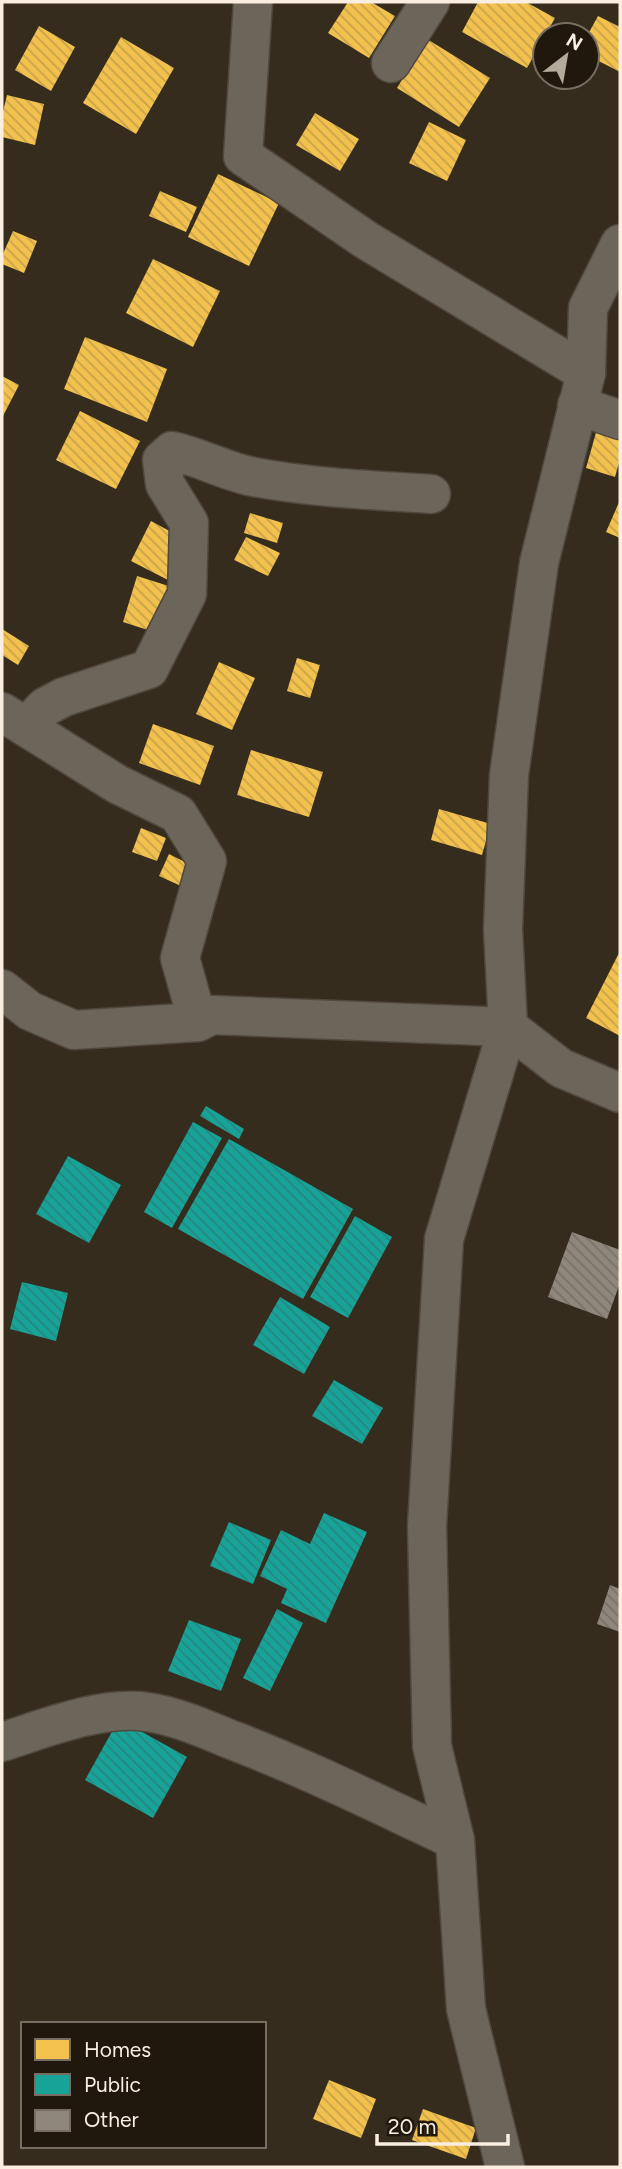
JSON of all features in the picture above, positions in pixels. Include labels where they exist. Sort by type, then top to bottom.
[{"type":"street","points":[[253,2],[243,156],[581,389],[620,420]]},
{"type":"street","points":[[391,63],[430,2]]},
{"type":"street","points":[[505,2167],[466,2009],[455,1840],[432,1746],[428,1540],[444,1239],[508,1027],[503,929],[509,775],[539,563],[581,389],[588,308],[620,244]]},
{"type":"street","points":[[14,720],[64,697],[149,669],[187,594],[189,523],[165,484],[162,460],[172,452],[192,455],[251,477],[431,494]]},
{"type":"street","points":[[14,720],[117,784],[178,814],[206,860],[180,958],[198,1023]]},
{"type":"street","points":[[2,989],[30,1011],[74,1030],[198,1023],[212,1015],[508,1027],[561,1069],[620,1093]]},
{"type":"street","points":[[2,1742],[62,1723],[111,1712],[145,1711],[193,1725],[276,1756],[455,1840]]},
{"type":"building: Homes","points":[[348,2],[371,2],[395,16],[369,58],[328,33]]},
{"type":"building: Homes","points":[[478,2],[526,2],[555,18],[553,21],[531,21],[531,61],[527,68],[462,32]]},
{"type":"building: Homes","points":[[598,16],[620,27],[620,72],[601,62],[601,21],[595,21]]},
{"type":"building: Homes","points":[[39,26],[75,47],[51,91],[15,70]]},
{"type":"building: Homes","points":[[121,37],[174,68],[136,134],[83,103]]},
{"type":"building: Homes","points":[[427,39],[490,78],[459,127],[397,88]]},
{"type":"building: Homes","points":[[7,95],[44,104],[35,145],[2,137],[2,116]]},
{"type":"building: Homes","points":[[315,113],[359,139],[340,171],[296,145]]},
{"type":"building: Homes","points":[[429,122],[466,140],[447,181],[409,163]]},
{"type":"building: Homes","points":[[218,174],[279,203],[249,266],[188,237]]},
{"type":"building: Homes","points":[[160,191],[197,207],[186,232],[149,216]]},
{"type":"building: Homes","points":[[13,231],[37,241],[24,273],[2,264],[2,256]]},
{"type":"building: Homes","points":[[153,259],[220,291],[193,347],[126,313]]},
{"type":"building: Homes","points":[[85,337],[167,369],[147,422],[64,389]]},
{"type":"building: Homes","points":[[2,376],[19,385],[2,418]]},
{"type":"building: Homes","points":[[80,411],[140,441],[116,489],[56,460]]},
{"type":"building: Homes","points":[[597,429],[620,436],[620,459],[615,477],[586,468]]},
{"type":"building: Homes","points":[[620,500],[620,538],[606,532]]},
{"type":"building: Homes","points":[[250,513],[283,523],[277,543],[244,533]]},
{"type":"building: Homes","points":[[151,521],[188,541],[168,580],[131,561]]},
{"type":"building: Homes","points":[[246,537],[280,553],[268,576],[234,560]]},
{"type":"building: Homes","points":[[137,576],[172,587],[157,633],[123,622]]},
{"type":"building: Homes","points":[[2,629],[29,646],[18,665],[2,655]]},
{"type":"building: Homes","points":[[297,658],[320,665],[310,698],[287,691]]},
{"type":"building: Homes","points":[[219,662],[255,678],[232,730],[196,714]]},
{"type":"building: Homes","points":[[153,724],[214,746],[200,785],[139,763]]},
{"type":"building: Homes","points":[[251,750],[323,772],[309,817],[237,795]]},
{"type":"building: Homes","points":[[439,809],[491,824],[482,855],[431,840]]},
{"type":"building: Homes","points":[[141,828],[166,838],[157,861],[132,852]]},
{"type":"building: Homes","points":[[169,854],[191,865],[181,886],[159,876]]},
{"type":"building: Homes","points":[[620,951],[620,1036],[586,1018]]},
{"type":"building: Homes","points":[[329,2080],[376,2099],[361,2138],[313,2119]]},
{"type":"building: Homes","points":[[423,2109],[476,2128],[466,2159],[412,2140]]},
{"type":"building: Public","points":[[206,1106],[244,1129],[239,1139],[200,1116]]},
{"type":"building: Public","points":[[193,1122],[222,1138],[172,1228],[144,1212]]},
{"type":"building: Public","points":[[229,1139],[353,1209],[303,1299],[178,1229]]},
{"type":"building: Public","points":[[68,1156],[121,1185],[89,1243],[36,1214]]},
{"type":"building: Public","points":[[355,1216],[392,1237],[348,1318],[310,1297]]},
{"type":"building: Public","points":[[22,1282],[68,1293],[56,1341],[10,1329]]},
{"type":"building: Public","points":[[280,1297],[330,1327],[304,1374],[253,1345]]},
{"type":"building: Public","points":[[334,1380],[383,1408],[362,1444],[312,1416]]},
{"type":"building: Public","points":[[324,1513],[367,1532],[326,1623],[281,1603],[287,1589],[260,1576],[281,1530],[310,1544]]},
{"type":"building: Public","points":[[229,1522],[271,1540],[253,1584],[210,1566]]},
{"type":"building: Public","points":[[277,1609],[303,1623],[270,1691],[243,1678]]},
{"type":"building: Public","points":[[189,1620],[241,1639],[221,1691],[168,1671]]},
{"type":"building: Public","points":[[119,1719],[187,1757],[153,1818],[85,1780]]},
{"type":"building: Other","points":[[572,1232],[620,1250],[620,1283],[607,1319],[548,1297]]},
{"type":"building: Other","points":[[610,1585],[620,1589],[620,1632],[597,1624]]}]
